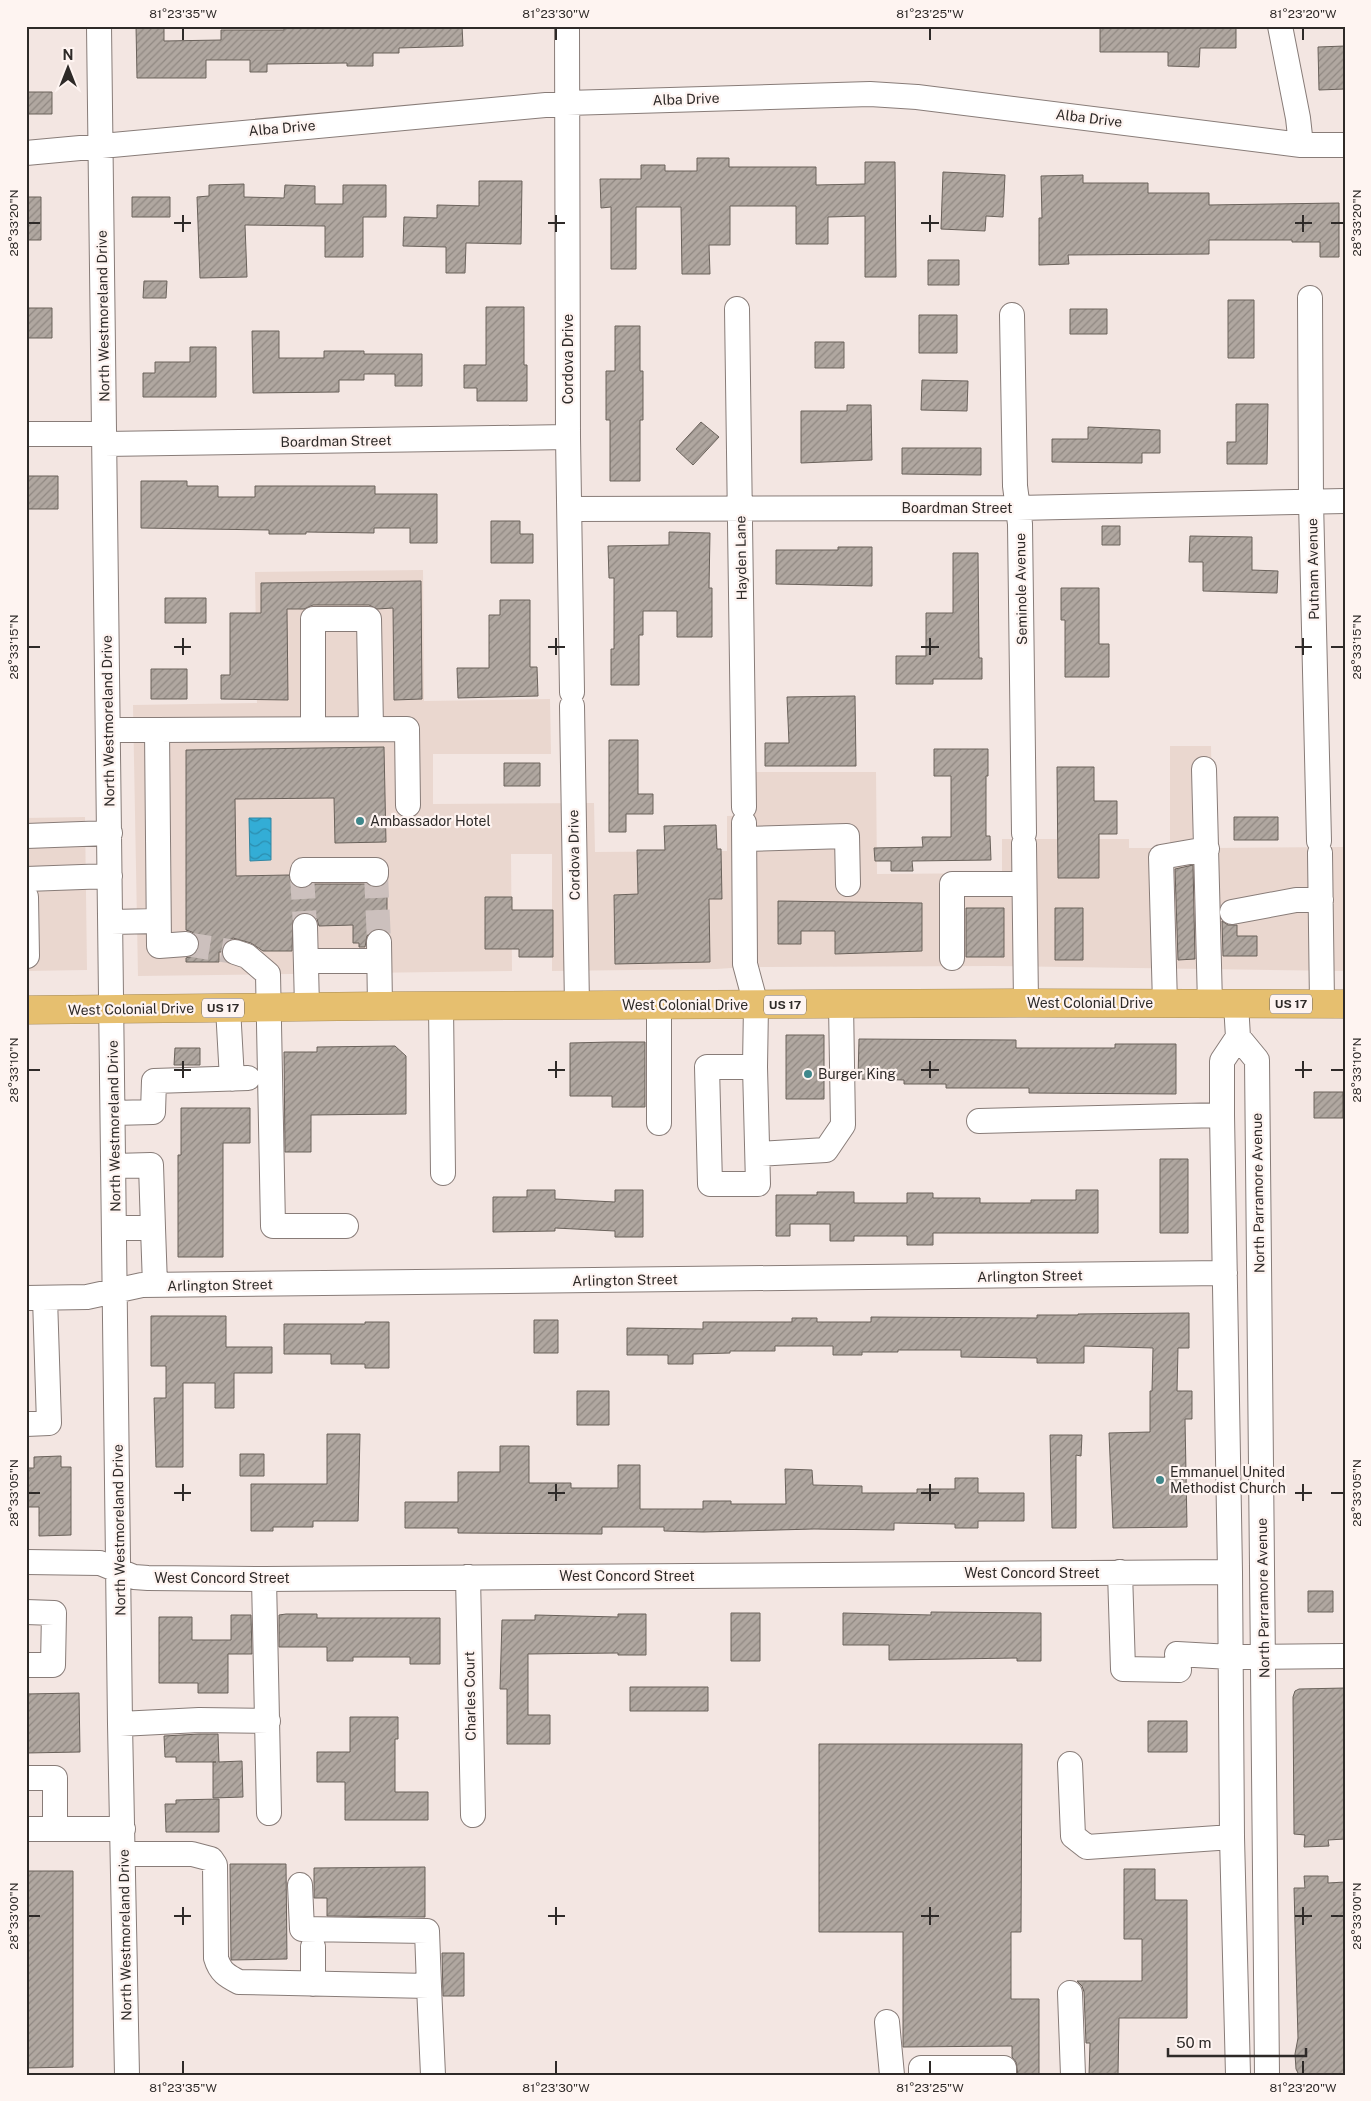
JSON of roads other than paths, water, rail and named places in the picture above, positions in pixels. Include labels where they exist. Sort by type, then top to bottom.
[{"type":"highway","name":"West Colonial Drive","points":[[26,1010],[577,1005],[1334,1004]]},
{"type":"street","name":"North Westmoreland Drive","points":[[99,26],[114,1113],[120,1724],[127,2075]]},
{"type":"street","name":"Cordova Drive","points":[[567,26],[568,437],[577,1005]]},
{"type":"street","points":[[1280,26],[1302,145]]},
{"type":"street","name":"Alba Drive","points":[[26,153],[247,131],[568,103],[870,94],[917,97],[1302,145],[1345,145]]},
{"type":"street","name":"Putnam Avenue","points":[[1310,298],[1311,501],[1321,900],[1334,1004]]},
{"type":"street","name":"Hayden Lane","points":[[737,309],[745,964],[756,1005],[758,1184],[710,1184],[706,1067],[756,1066]]},
{"type":"street","name":"Seminole Avenue","points":[[1012,315],[1015,486],[1020,524],[1026,1003]]},
{"type":"street","name":"Boardman Street","points":[[26,434],[104,439],[568,437]]},
{"type":"street","name":"Boardman Street","points":[[570,509],[1017,508],[1345,501]]},
{"type":"street","points":[[313,729],[313,619],[369,619],[371,729]]},
{"type":"street","points":[[108,730],[407,729],[408,805]]},
{"type":"street","points":[[157,730],[159,946],[186,944]]},
{"type":"street","points":[[1204,769],[1210,1004]]},
{"type":"street","points":[[744,823],[847,836],[848,884]]},
{"type":"street","points":[[26,836],[110,834]]},
{"type":"street","points":[[1165,1004],[1161,857],[1207,849]]},
{"type":"street","points":[[302,875],[302,870],[376,870],[376,874]]},
{"type":"street","points":[[26,878],[110,876]]},
{"type":"street","points":[[952,958],[952,884],[1024,884]]},
{"type":"street","points":[[26,897],[27,956]]},
{"type":"street","points":[[1232,912],[1296,900],[1321,900]]},
{"type":"street","points":[[111,922],[158,921]]},
{"type":"street","points":[[305,926],[307,1007]]},
{"type":"street","points":[[234,952],[252,959],[268,974],[273,1226],[346,1226]]},
{"type":"street","points":[[307,960],[379,952],[380,1006]]},
{"type":"street","points":[[758,1154],[826,1150],[843,1125],[841,1004]]},
{"type":"street","points":[[1236,1004],[1238,1037],[1222,1061],[1222,1115],[1230,1572],[1232,1838],[1238,2075]]},
{"type":"street","points":[[659,1005],[659,1123]]},
{"type":"street","points":[[440,1006],[443,1173]]},
{"type":"street","points":[[114,1113],[153,1112],[154,1080],[240,1079],[228,1008]]},
{"type":"street","name":"North Parramore Avenue","points":[[1238,1037],[1257,1060],[1267,2075]]},
{"type":"street","points":[[979,1121],[1222,1115]]},
{"type":"street","points":[[114,1166],[151,1165],[155,1285]]},
{"type":"street","points":[[114,1228],[153,1228]]},
{"type":"street","name":"Arlington Street","points":[[36,1298],[87,1297],[142,1285],[1225,1273]]},
{"type":"street","points":[[26,1424],[50,1423],[36,1298]]},
{"type":"street","name":"West Concord Street","points":[[26,1562],[100,1563],[134,1577],[148,1578],[264,1579],[1230,1572]]},
{"type":"street","points":[[1120,1572],[1123,1669],[1178,1670],[1178,1654],[1345,1656]]},
{"type":"street","name":"Charles Court","points":[[468,1577],[472,1815]]},
{"type":"street","points":[[264,1579],[269,1813]]},
{"type":"street","points":[[26,1612],[54,1613],[53,1665],[26,1665]]},
{"type":"street","points":[[120,1724],[199,1720],[268,1721]]},
{"type":"street","points":[[1070,1764],[1073,1836],[1087,1847],[1232,1838]]},
{"type":"street","points":[[26,1778],[55,1778],[55,1829]]},
{"type":"street","points":[[26,1829],[123,1829]]},
{"type":"street","points":[[123,1854],[192,1854],[211,1859],[215,1865],[216,1958],[218,1967],[226,1976],[239,1982],[430,1986]]},
{"type":"street","points":[[300,1885],[302,1929],[427,1931],[433,2075]]},
{"type":"street","points":[[313,1948],[313,1984]]},
{"type":"street","points":[[1070,1994],[1073,2075]]},
{"type":"street","points":[[887,2022],[892,2075]]},
{"type":"street","points":[[921,2075],[921,2068],[1004,2068],[1004,2075]]},
{"type":"water","points":[[249,818],[271,818],[271,860],[250,861]]},
{"type":"tunnel","points":[[376,874],[379,942]]},
{"type":"tunnel","points":[[302,875],[305,926]]},
{"type":"tunnel","points":[[186,944],[235,952]]},
{"type":"place","name":"Ambassador Hotel","points":[[360,821]]},
{"type":"place","name":"Burger King","points":[[808,1074]]},
{"type":"place","name":"Emmanuel United Methodist Church","points":[[1160,1480]]}]
